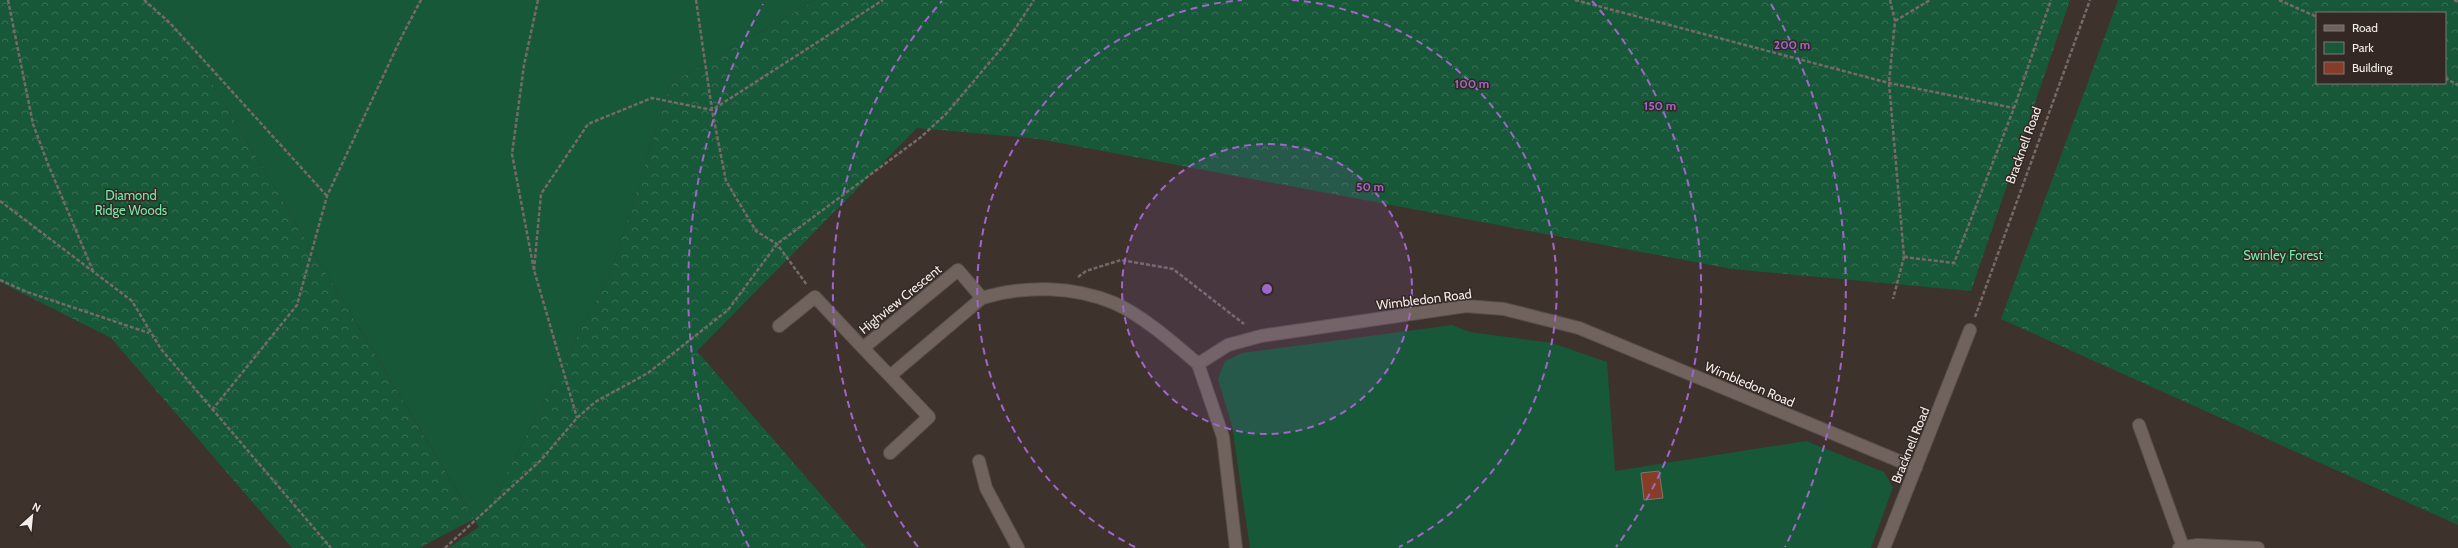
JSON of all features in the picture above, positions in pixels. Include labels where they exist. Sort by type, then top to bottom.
[{"type":"street","name":"Highview Crescent","points":[[890,452],[928,417],[863,348],[958,270],[982,298]]},
{"type":"street","points":[[890,376],[982,298],[997,293],[1061,288],[1115,303],[1166,336],[1198,364],[1223,437],[1234,548]]},
{"type":"street","points":[[778,326],[815,297],[863,348]]},
{"type":"street","name":"Wimbledon Road","points":[[1198,364],[1228,345],[1261,336],[1466,306],[1504,308],[1579,328],[1916,468]]},
{"type":"street","name":"Bracknell Road","points":[[1884,548],[1970,330]]},
{"type":"street","points":[[2139,425],[2183,548]]},
{"type":"street","points":[[979,461],[986,488],[1018,548]]},
{"type":"street","points":[[2179,548],[2198,545],[2258,548]]},
{"type":"path","points":[[8,0],[33,124],[93,272]]},
{"type":"path","points":[[144,0],[169,22],[326,196]]},
{"type":"path","points":[[212,410],[297,305],[326,196],[402,36],[421,0]]},
{"type":"path","points":[[538,0],[524,65],[512,154],[534,270],[577,418]]},
{"type":"path","points":[[696,0],[712,110],[726,181],[756,231],[777,244],[815,297]]},
{"type":"path","points":[[534,270],[541,194],[588,124],[652,98],[712,110],[883,0]]},
{"type":"path","points":[[445,548],[541,460],[577,418],[596,402],[648,373],[728,310],[777,244],[921,137],[946,114],[1005,44],[1034,0]]},
{"type":"path","points":[[1575,0],[1889,84],[2014,108]]},
{"type":"path","points":[[1890,0],[1895,21],[1889,84],[1904,257],[1893,299]]},
{"type":"path","points":[[1895,21],[1930,0]]},
{"type":"path","points":[[1904,257],[1954,263],[2014,108],[2051,0]]},
{"type":"path","name":"Bracknell Road","points":[[1982,299],[2090,0]]},
{"type":"path","points":[[2279,0],[2316,17]]},
{"type":"path","points":[[2454,0],[2458,2]]},
{"type":"path","points":[[2446,79],[2458,85]]},
{"type":"path","points":[[0,201],[132,302],[161,349],[331,548]]},
{"type":"path","points":[[1061,288],[1086,271],[1122,260],[1173,269],[1229,314],[1261,336]]},
{"type":"path","points":[[0,280],[27,292],[150,333]]},
{"type":"green space","name":"Diamond Ridge Woods","points":[[0,0],[149,0],[169,12],[474,519],[419,548],[292,548],[111,338],[0,282]]},
{"type":"green space","points":[[149,0],[816,0],[671,83],[611,272],[479,527],[169,12]]},
{"type":"green space","points":[[816,0],[2070,0],[1971,291],[1732,269],[1039,139],[917,128],[697,351],[867,548],[448,548],[479,527],[611,272],[671,83]]},
{"type":"green space","name":"Swinley Forest","points":[[2118,0],[2458,0],[2458,525],[2001,319]]},
{"type":"green space","points":[[1452,325],[1470,332],[1552,343],[1607,362],[1615,471],[1806,441],[1884,472],[1893,487],[1871,548],[1250,548],[1232,426],[1218,379],[1225,361],[1242,353]]},
{"type":"building","points":[[1659,471],[1663,498],[1644,500],[1641,473]]}]
